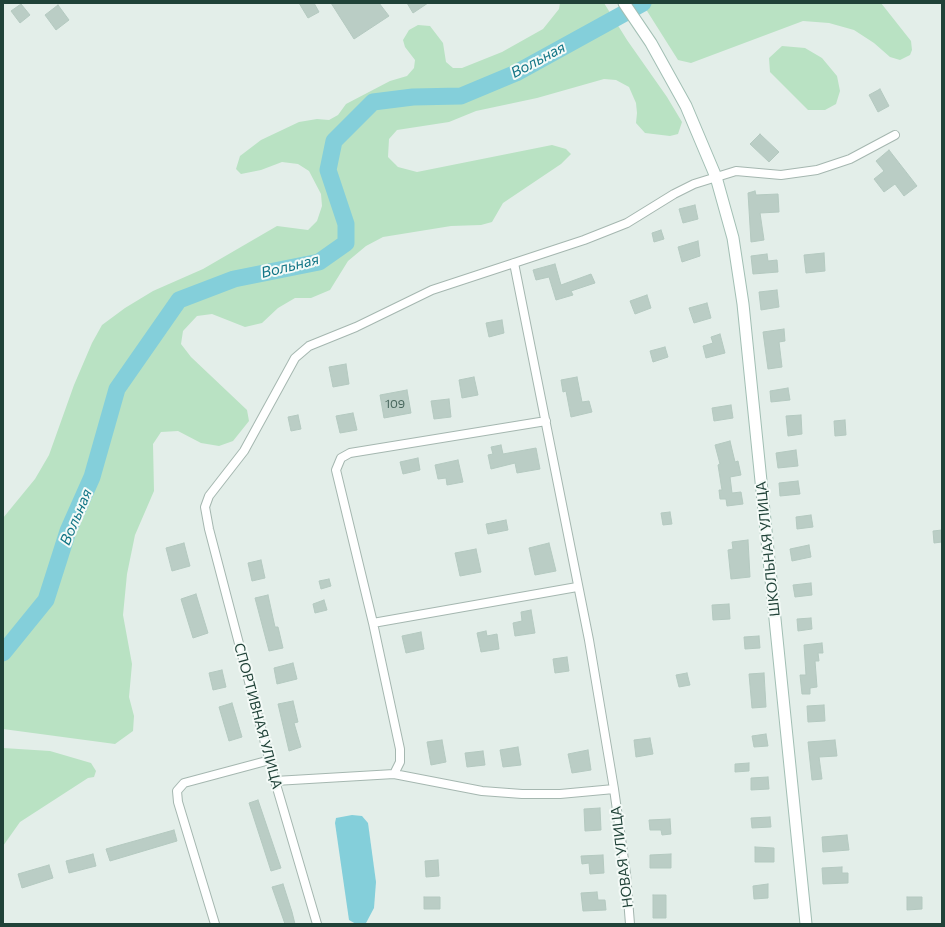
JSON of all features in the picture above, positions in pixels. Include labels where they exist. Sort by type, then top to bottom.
[{"type":"street","name":"ШКОЛЬНАЯ УЛИЦА","points":[[624,3],[651,43],[686,106],[716,177],[733,238],[743,304],[806,924]]},
{"type":"street","points":[[514,263],[627,223],[674,194],[694,184],[736,171],[781,175],[817,170],[850,159],[895,135]]},
{"type":"street","name":"НОВАЯ УЛИЦА","points":[[514,263],[546,421],[577,587],[589,640],[614,789],[626,874],[630,924]]},
{"type":"street","name":"СПОРТИВНАЯ УЛИЦА","points":[[317,924],[275,781],[209,529],[205,507],[209,496],[244,451],[295,358],[309,346],[356,327],[432,290],[514,263]]},
{"type":"street","points":[[394,774],[400,762],[400,749],[373,622],[336,470],[341,458],[350,453],[546,421]]},
{"type":"street","points":[[373,622],[577,587]]},
{"type":"street","points":[[215,924],[178,802],[177,791],[184,783],[270,760]]},
{"type":"street","points":[[275,781],[394,774],[482,791],[522,794],[560,794],[614,789]]},
{"type":"green space","points":[[560,3],[604,3],[682,122],[678,134],[670,136],[645,133],[636,123],[636,103],[629,87],[616,80],[604,79],[537,98],[476,111],[449,122],[397,130],[389,139],[388,157],[398,167],[417,172],[552,145],[566,149],[571,154],[561,164],[503,203],[492,222],[481,225],[451,226],[383,237],[366,246],[348,261],[330,290],[311,298],[295,298],[278,308],[262,323],[245,327],[212,314],[197,316],[183,331],[181,344],[191,357],[247,410],[249,421],[233,441],[219,446],[201,443],[178,431],[161,432],[153,444],[154,491],[135,535],[127,574],[123,615],[132,664],[129,697],[134,716],[133,731],[115,744],[3,729],[3,518],[35,479],[49,455],[74,385],[92,343],[102,325],[125,308],[153,291],[203,269],[277,226],[308,230],[317,221],[322,206],[321,194],[309,171],[298,164],[282,162],[261,170],[241,174],[236,169],[240,156],[261,140],[299,122],[317,119],[329,120],[338,115],[346,104],[390,81],[407,76],[414,68],[415,60],[405,47],[403,40],[409,30],[418,25],[430,26],[443,43],[446,62],[453,68],[462,68],[502,52],[543,29],[559,9]]},
{"type":"green space","points":[[642,3],[881,3],[911,41],[912,50],[910,55],[900,60],[890,57],[874,43],[854,30],[829,23],[803,21],[691,63],[678,60]]},
{"type":"green space","points":[[782,46],[805,48],[822,58],[837,76],[840,91],[836,104],[825,110],[808,110],[770,72],[769,58]]},
{"type":"green space","points":[[3,748],[50,751],[91,763],[96,771],[94,777],[88,778],[20,822],[3,846]]},
{"type":"water","points":[[352,815],[362,816],[368,823],[376,882],[374,908],[366,923],[356,924],[349,920],[335,823],[336,818]]},
{"type":"building","points":[[299,3],[314,3],[319,12],[308,18]]},
{"type":"building","points":[[331,3],[379,3],[389,16],[354,39]]},
{"type":"building","points":[[407,3],[428,3],[413,13]]},
{"type":"building","points":[[21,4],[30,15],[20,23],[11,11]]},
{"type":"building","points":[[58,5],[69,20],[56,30],[45,15]]},
{"type":"building","points":[[880,89],[889,106],[878,112],[869,95]]},
{"type":"building","points":[[760,134],[779,152],[769,162],[750,144]]},
{"type":"building","points":[[889,150],[917,186],[904,196],[895,184],[884,192],[874,179],[884,171],[876,161]]},
{"type":"building","points":[[755,191],[756,195],[778,194],[779,212],[760,213],[764,240],[751,242],[748,193]]},
{"type":"building","points":[[695,205],[698,219],[683,223],[679,209]]},
{"type":"building","points":[[661,230],[664,239],[654,242],[652,233]]},
{"type":"building","points":[[698,241],[700,256],[682,262],[678,247]]},
{"type":"building","points":[[824,253],[825,271],[806,273],[804,255]]},
{"type":"building","points":[[767,254],[768,261],[777,260],[778,272],[753,274],[751,256]]},
{"type":"building","points":[[555,264],[561,285],[591,274],[595,283],[571,291],[573,295],[556,300],[549,277],[536,280],[533,270]]},
{"type":"building","points":[[777,290],[779,307],[761,310],[759,292]]},
{"type":"building","points":[[647,295],[651,308],[635,314],[630,301]]},
{"type":"building","points":[[707,303],[711,318],[694,323],[689,308]]},
{"type":"building","points":[[502,320],[504,333],[489,337],[486,323]]},
{"type":"building","points":[[784,329],[785,341],[779,342],[782,367],[768,369],[763,332]]},
{"type":"building","points":[[720,334],[725,353],[706,358],[703,346],[713,343],[711,337]]},
{"type":"building","points":[[665,347],[668,357],[653,362],[650,351]]},
{"type":"building","points":[[346,364],[349,384],[333,387],[329,367]]},
{"type":"building","points":[[474,377],[478,395],[462,398],[459,380]]},
{"type":"building","points":[[577,377],[582,402],[589,401],[592,412],[571,417],[566,391],[563,392],[561,380]]},
{"type":"building","points":[[788,388],[790,400],[771,402],[770,391]]},
{"type":"building","points":[[407,390],[411,413],[384,418],[380,395]]},
{"type":"building","points":[[449,399],[451,417],[434,419],[431,401]]},
{"type":"building","points":[[731,405],[733,418],[714,421],[712,408]]},
{"type":"building","points":[[353,413],[357,430],[340,433],[336,416]]},
{"type":"building","points":[[298,415],[301,429],[291,431],[288,417]]},
{"type":"building","points":[[801,415],[802,434],[788,436],[786,416]]},
{"type":"building","points":[[845,420],[846,435],[835,436],[834,421]]},
{"type":"building","points":[[730,441],[735,462],[738,461],[741,475],[730,477],[732,493],[741,492],[743,504],[727,506],[726,499],[720,499],[719,490],[722,490],[718,465],[720,464],[715,445]]},
{"type":"building","points":[[501,445],[503,454],[536,448],[540,469],[517,473],[515,463],[491,469],[488,455],[493,454],[491,447]]},
{"type":"building","points":[[796,450],[798,466],[778,468],[776,453]]},
{"type":"building","points":[[418,458],[420,470],[403,474],[400,462]]},
{"type":"building","points":[[458,460],[463,482],[447,485],[446,478],[438,479],[435,465]]},
{"type":"building","points":[[798,481],[800,494],[780,496],[779,483]]},
{"type":"building","points":[[670,512],[672,524],[663,525],[661,513]]},
{"type":"building","points":[[811,515],[813,527],[797,529],[796,517]]},
{"type":"building","points":[[506,520],[508,530],[488,534],[486,524]]},
{"type":"building","points":[[942,530],[942,542],[934,543],[933,531]]},
{"type":"building","points":[[748,540],[750,577],[731,579],[728,550],[733,549],[732,542]]},
{"type":"building","points":[[184,543],[190,566],[172,571],[166,548]]},
{"type":"building","points":[[549,543],[556,571],[535,575],[529,548]]},
{"type":"building","points":[[809,545],[811,557],[792,561],[790,549]]},
{"type":"building","points":[[476,549],[481,572],[460,576],[455,553]]},
{"type":"building","points":[[261,560],[265,578],[252,581],[248,563]]},
{"type":"building","points":[[329,579],[331,586],[321,589],[319,581]]},
{"type":"building","points":[[811,583],[812,595],[795,597],[793,585]]},
{"type":"building","points":[[196,594],[208,633],[193,638],[181,599]]},
{"type":"building","points":[[268,595],[275,627],[278,627],[283,648],[269,651],[255,598]]},
{"type":"building","points":[[324,600],[327,610],[315,613],[313,604]]},
{"type":"building","points":[[729,604],[730,619],[713,620],[712,605]]},
{"type":"building","points":[[531,610],[535,633],[515,636],[513,623],[522,621],[521,612]]},
{"type":"building","points":[[811,618],[812,629],[798,631],[797,619]]},
{"type":"building","points":[[486,631],[487,636],[497,634],[499,649],[481,652],[477,633]]},
{"type":"building","points":[[421,632],[424,649],[406,653],[402,636]]},
{"type":"building","points":[[759,636],[760,648],[745,649],[744,637]]},
{"type":"building","points":[[822,643],[823,653],[818,653],[819,661],[815,661],[817,687],[810,688],[810,694],[802,694],[800,675],[806,675],[804,645]]},
{"type":"building","points":[[567,657],[569,671],[555,673],[553,659]]},
{"type":"building","points":[[293,663],[297,679],[277,684],[274,668]]},
{"type":"building","points":[[222,670],[226,687],[213,690],[209,673]]},
{"type":"building","points":[[687,673],[690,685],[679,687],[676,675]]},
{"type":"building","points":[[764,673],[766,707],[752,708],[749,674]]},
{"type":"building","points":[[293,701],[298,722],[294,723],[301,747],[289,751],[278,704]]},
{"type":"building","points":[[232,703],[242,737],[229,741],[219,707]]},
{"type":"building","points":[[824,705],[825,721],[808,722],[807,706]]},
{"type":"building","points":[[766,734],[768,746],[754,747],[752,736]]},
{"type":"building","points":[[650,738],[653,754],[636,757],[634,740]]},
{"type":"building","points":[[442,740],[446,762],[431,765],[427,742]]},
{"type":"building","points":[[835,740],[837,756],[819,757],[822,779],[812,780],[808,742]]},
{"type":"building","points":[[518,747],[521,765],[503,767],[500,750]]},
{"type":"building","points":[[588,750],[591,770],[572,773],[568,754]]},
{"type":"building","points":[[483,751],[485,765],[467,767],[465,753]]},
{"type":"building","points":[[749,763],[749,771],[735,772],[735,764]]},
{"type":"building","points":[[768,777],[769,789],[751,790],[751,778]]},
{"type":"building","points":[[258,800],[281,868],[271,871],[249,803]]},
{"type":"building","points":[[600,808],[601,830],[585,831],[584,809]]},
{"type":"building","points":[[770,817],[771,827],[752,828],[751,818]]},
{"type":"building","points":[[670,819],[671,834],[662,835],[661,830],[650,830],[649,820]]},
{"type":"building","points":[[174,830],[177,841],[110,861],[106,849]]},
{"type":"building","points":[[847,835],[849,850],[823,852],[822,837]]},
{"type":"building","points":[[755,847],[774,848],[774,862],[755,862]]},
{"type":"building","points":[[93,854],[96,866],[69,873],[66,861]]},
{"type":"building","points":[[671,854],[671,868],[650,868],[650,855]]},
{"type":"building","points":[[603,855],[604,873],[590,874],[589,863],[582,864],[581,856]]},
{"type":"building","points":[[438,860],[439,876],[426,877],[425,861]]},
{"type":"building","points":[[49,865],[53,878],[22,888],[18,874]]},
{"type":"building","points":[[842,867],[842,873],[848,873],[848,883],[823,884],[822,868]]},
{"type":"building","points":[[283,884],[295,924],[285,924],[272,887]]},
{"type":"building","points":[[768,884],[768,898],[754,899],[753,886]]},
{"type":"building","points":[[597,892],[598,900],[605,900],[606,910],[583,911],[581,893]]},
{"type":"building","points":[[653,895],[666,895],[666,918],[653,918]]},
{"type":"building","points":[[424,897],[440,897],[440,909],[424,909]]},
{"type":"building","points":[[907,897],[922,897],[922,909],[907,910]]},
{"type":"waterway","name":"Вольная","points":[[3,653],[46,600],[68,531],[92,477],[117,389],[179,300],[234,279],[319,262],[346,243],[346,224],[328,170],[334,141],[373,102],[413,97],[461,96],[516,73],[643,3]]}]
